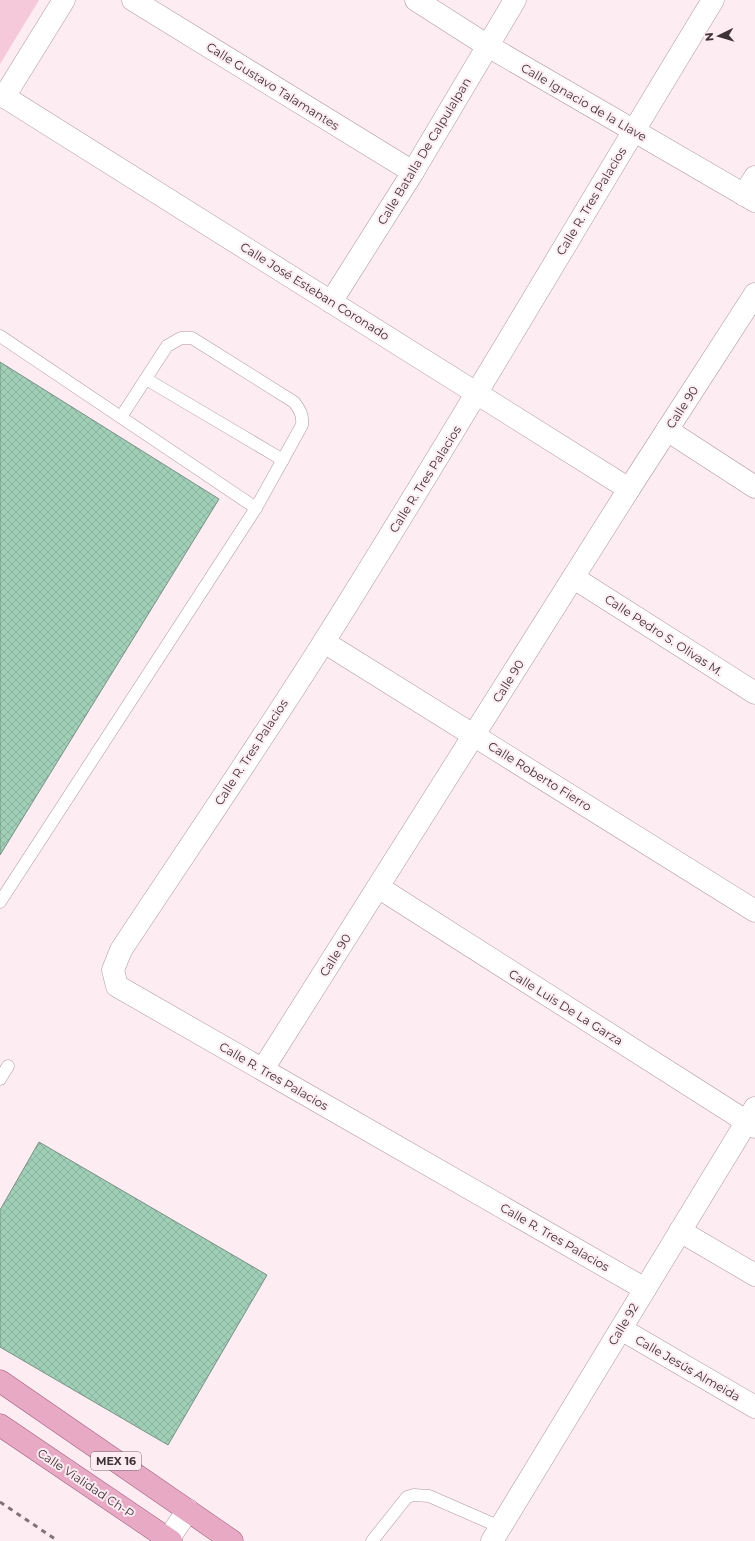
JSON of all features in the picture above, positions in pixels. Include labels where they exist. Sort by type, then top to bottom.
[{"type":"main road","name":"MEX 16","points":[[0,1381],[232,1541]]},
{"type":"main road","name":"Calle Vialidad Ch-P","points":[[0,1425],[169,1540]]},
{"type":"street","points":[[2,96],[64,0]]},
{"type":"street","name":"Calle Gustavo Talamantes","points":[[132,0],[413,172]]},
{"type":"street","name":"Calle Ignacio de la Llave","points":[[416,0],[488,46],[633,131],[751,191]]},
{"type":"street","name":"Calle Batalla De Calpulalpan","points":[[331,302],[413,172],[515,0]]},
{"type":"street","name":"Calle R. Tres Palacios","points":[[645,1289],[117,986],[113,970],[121,950],[324,642],[478,393],[633,131],[713,0]]},
{"type":"street","name":"Calle José Esteban Coronado","points":[[2,96],[629,489]]},
{"type":"street","name":"Calle 90","points":[[263,1069],[629,489],[755,294]]},
{"type":"street","points":[[667,430],[755,487]]},
{"type":"street","name":"Calle Pedro S. Olivas M.","points":[[574,578],[755,693]]},
{"type":"street","name":"Calle Roberto Fierro","points":[[324,642],[755,911]]},
{"type":"street","name":"Calle Luis De La Garza","points":[[378,887],[752,1119]]},
{"type":"street","name":"Calle 92","points":[[496,1534],[680,1231],[752,1119]]},
{"type":"street","points":[[680,1231],[755,1275]]},
{"type":"street","name":"Calle Jesús Almeida","points":[[621,1329],[755,1407]]},
{"type":"street","points":[[169,1540],[188,1510]]},
{"type":"lane","points":[[0,336],[256,508]]},
{"type":"lane","points":[[0,902],[256,508],[302,425],[303,417],[300,409],[294,402],[192,338],[181,338],[167,346],[121,417]]},
{"type":"lane","points":[[146,379],[283,460]]},
{"type":"lane","points":[[0,1079],[8,1066]]},
{"type":"lane","points":[[372,1541],[407,1498],[414,1495],[429,1496],[496,1534]]},
{"type":"shaded area","points":[[0,0],[39,0],[0,64]]},
{"type":"building","points":[[0,362],[219,499],[0,855]]},
{"type":"building","points":[[39,1142],[267,1275],[168,1445],[0,1347],[0,1210]]},
{"type":"railway","points":[[0,1502],[58,1541]]}]
